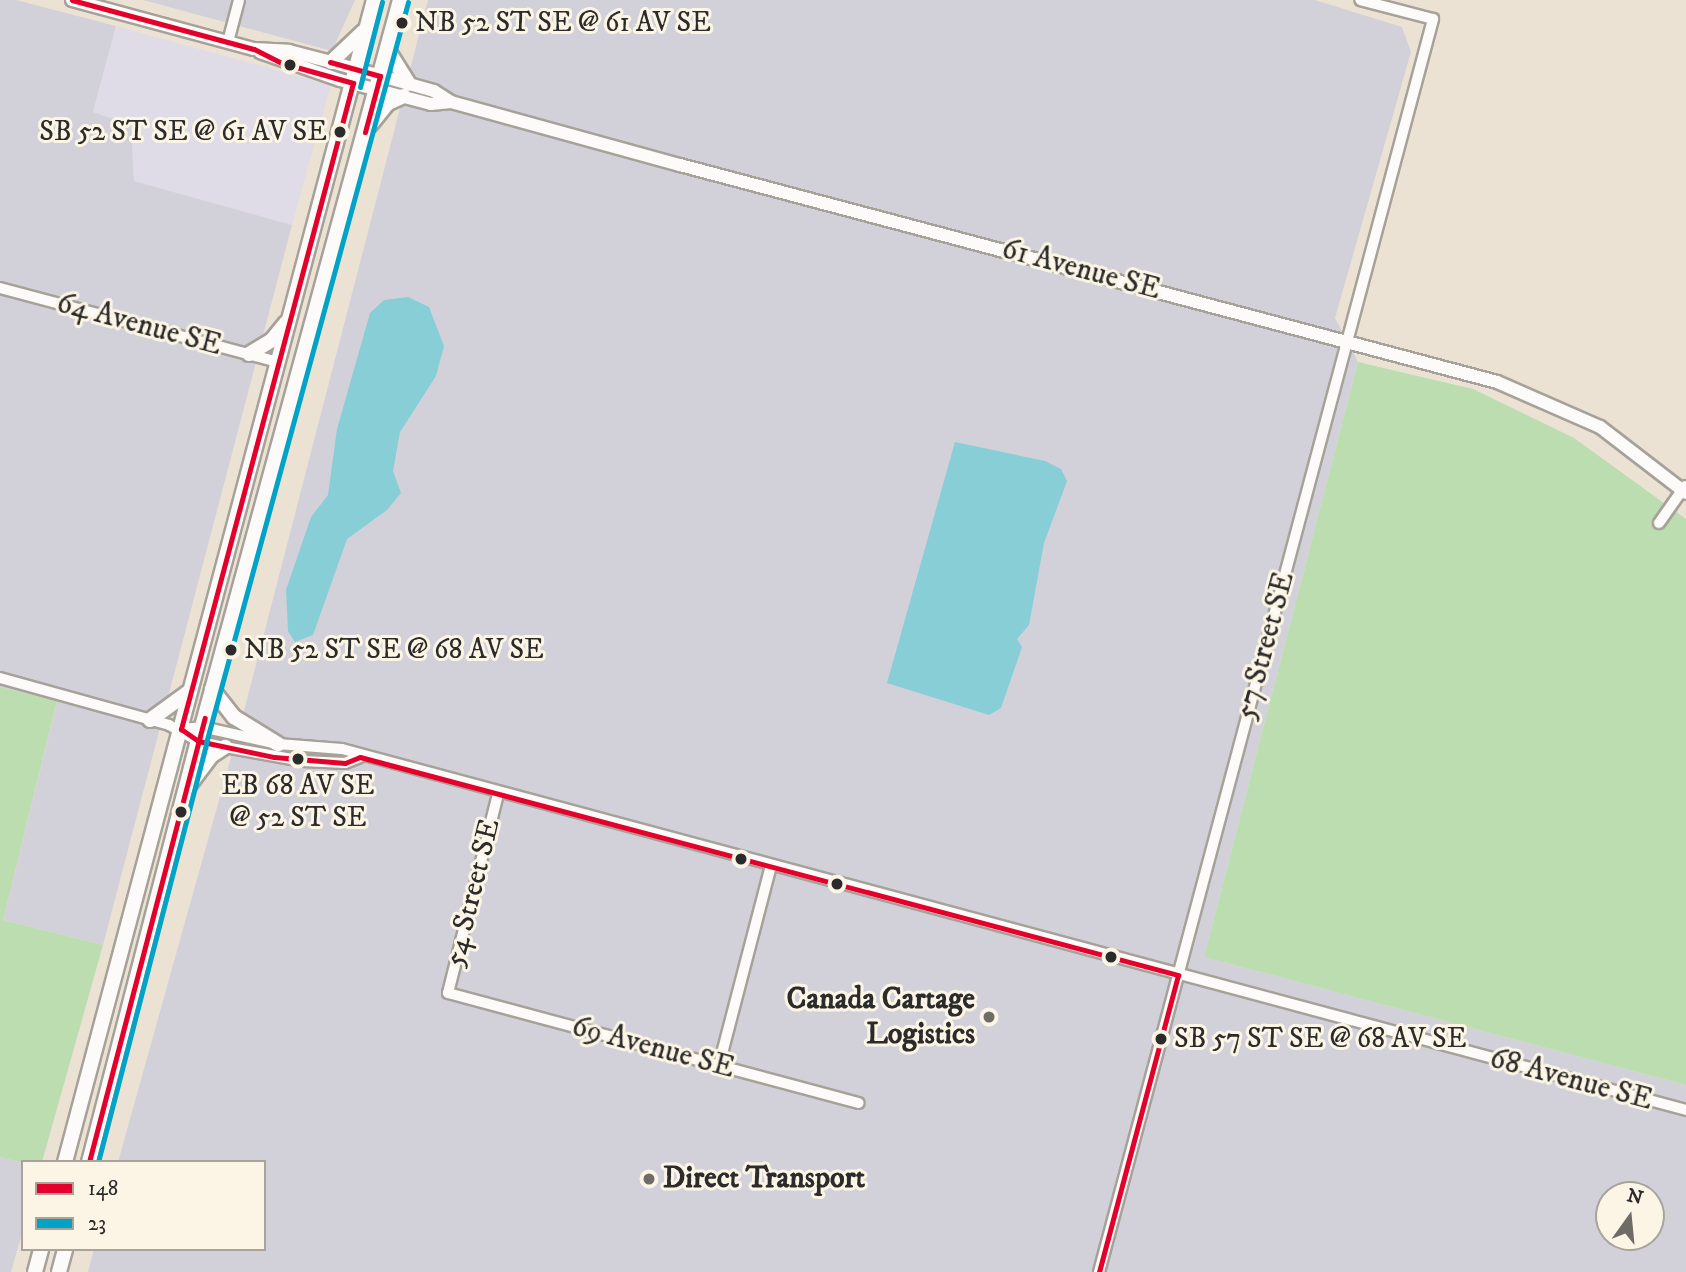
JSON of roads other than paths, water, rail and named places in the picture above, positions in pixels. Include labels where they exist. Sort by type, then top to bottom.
[{"type":"main road","points":[[66,1160],[374,0]]},
{"type":"main road","points":[[90,1160],[212,689],[400,0]]},
{"type":"main road","points":[[331,62],[367,28]]},
{"type":"main road","points":[[365,131],[388,103],[407,90],[387,49]]},
{"type":"main road","points":[[249,354],[272,340],[289,320]]},
{"type":"main road","points":[[212,689],[234,718],[278,744]]},
{"type":"main road","points":[[150,720],[191,690]]},
{"type":"main road","points":[[186,787],[211,756],[225,747]]},
{"type":"main road","points":[[35,1272],[40,1251]]},
{"type":"main road","points":[[59,1272],[64,1251]]},
{"type":"street","name":"61 Avenue SE","points":[[72,0],[228,43],[254,49],[289,51],[331,62],[355,76]]},
{"type":"street","points":[[228,43],[239,0]]},
{"type":"street","name":"57 Street SE","points":[[1100,1272],[1433,19],[1360,0]]},
{"type":"street","name":"61 Avenue SE","points":[[254,49],[282,63],[355,76],[407,90],[431,104],[451,102],[1348,340],[1532,394],[1600,427],[1685,490]]},
{"type":"street","name":"64 Avenue SE","points":[[0,288],[279,362]]},
{"type":"street","points":[[1659,523],[1685,490]]},
{"type":"street","name":"68 Avenue SE","points":[[0,678],[200,734],[342,749],[360,757],[1686,1111]]},
{"type":"street","name":"68 Avenue SE","points":[[200,734],[225,747],[303,761],[345,762],[360,757]]},
{"type":"street","name":"54 Street SE","points":[[448,993],[498,794]]},
{"type":"street","points":[[719,1065],[771,866]]},
{"type":"street","name":"69 Avenue SE","points":[[448,993],[859,1103]]},
{"type":"water","points":[[408,297],[429,307],[444,346],[436,376],[400,432],[393,471],[401,493],[387,510],[347,539],[313,635],[295,642],[288,631],[286,590],[311,517],[328,495],[337,429],[370,313],[384,300]]},
{"type":"water","points":[[955,442],[1045,461],[1061,469],[1067,481],[1044,543],[1029,625],[1017,639],[1022,647],[1001,708],[989,715],[887,683]]},
{"type":"place","name":"NB 52 ST SE @ 61 AV SE","points":[[402,23]]},
{"type":"place","name":"SB 52 ST SE @ 61 AV SE","points":[[340,132]]},
{"type":"place","name":"NB 52 ST SE @ 68 AV SE","points":[[231,650]]},
{"type":"place","name":"EB 68 AV SE @ 52 ST SE","points":[[298,759]]},
{"type":"place","name":"Canada Cartage Logistics","points":[[989,1017]]},
{"type":"place","name":"SB 57 ST SE @ 68 AV SE","points":[[1161,1039]]},
{"type":"place","name":"Direct Transport","points":[[649,1179]]}]
